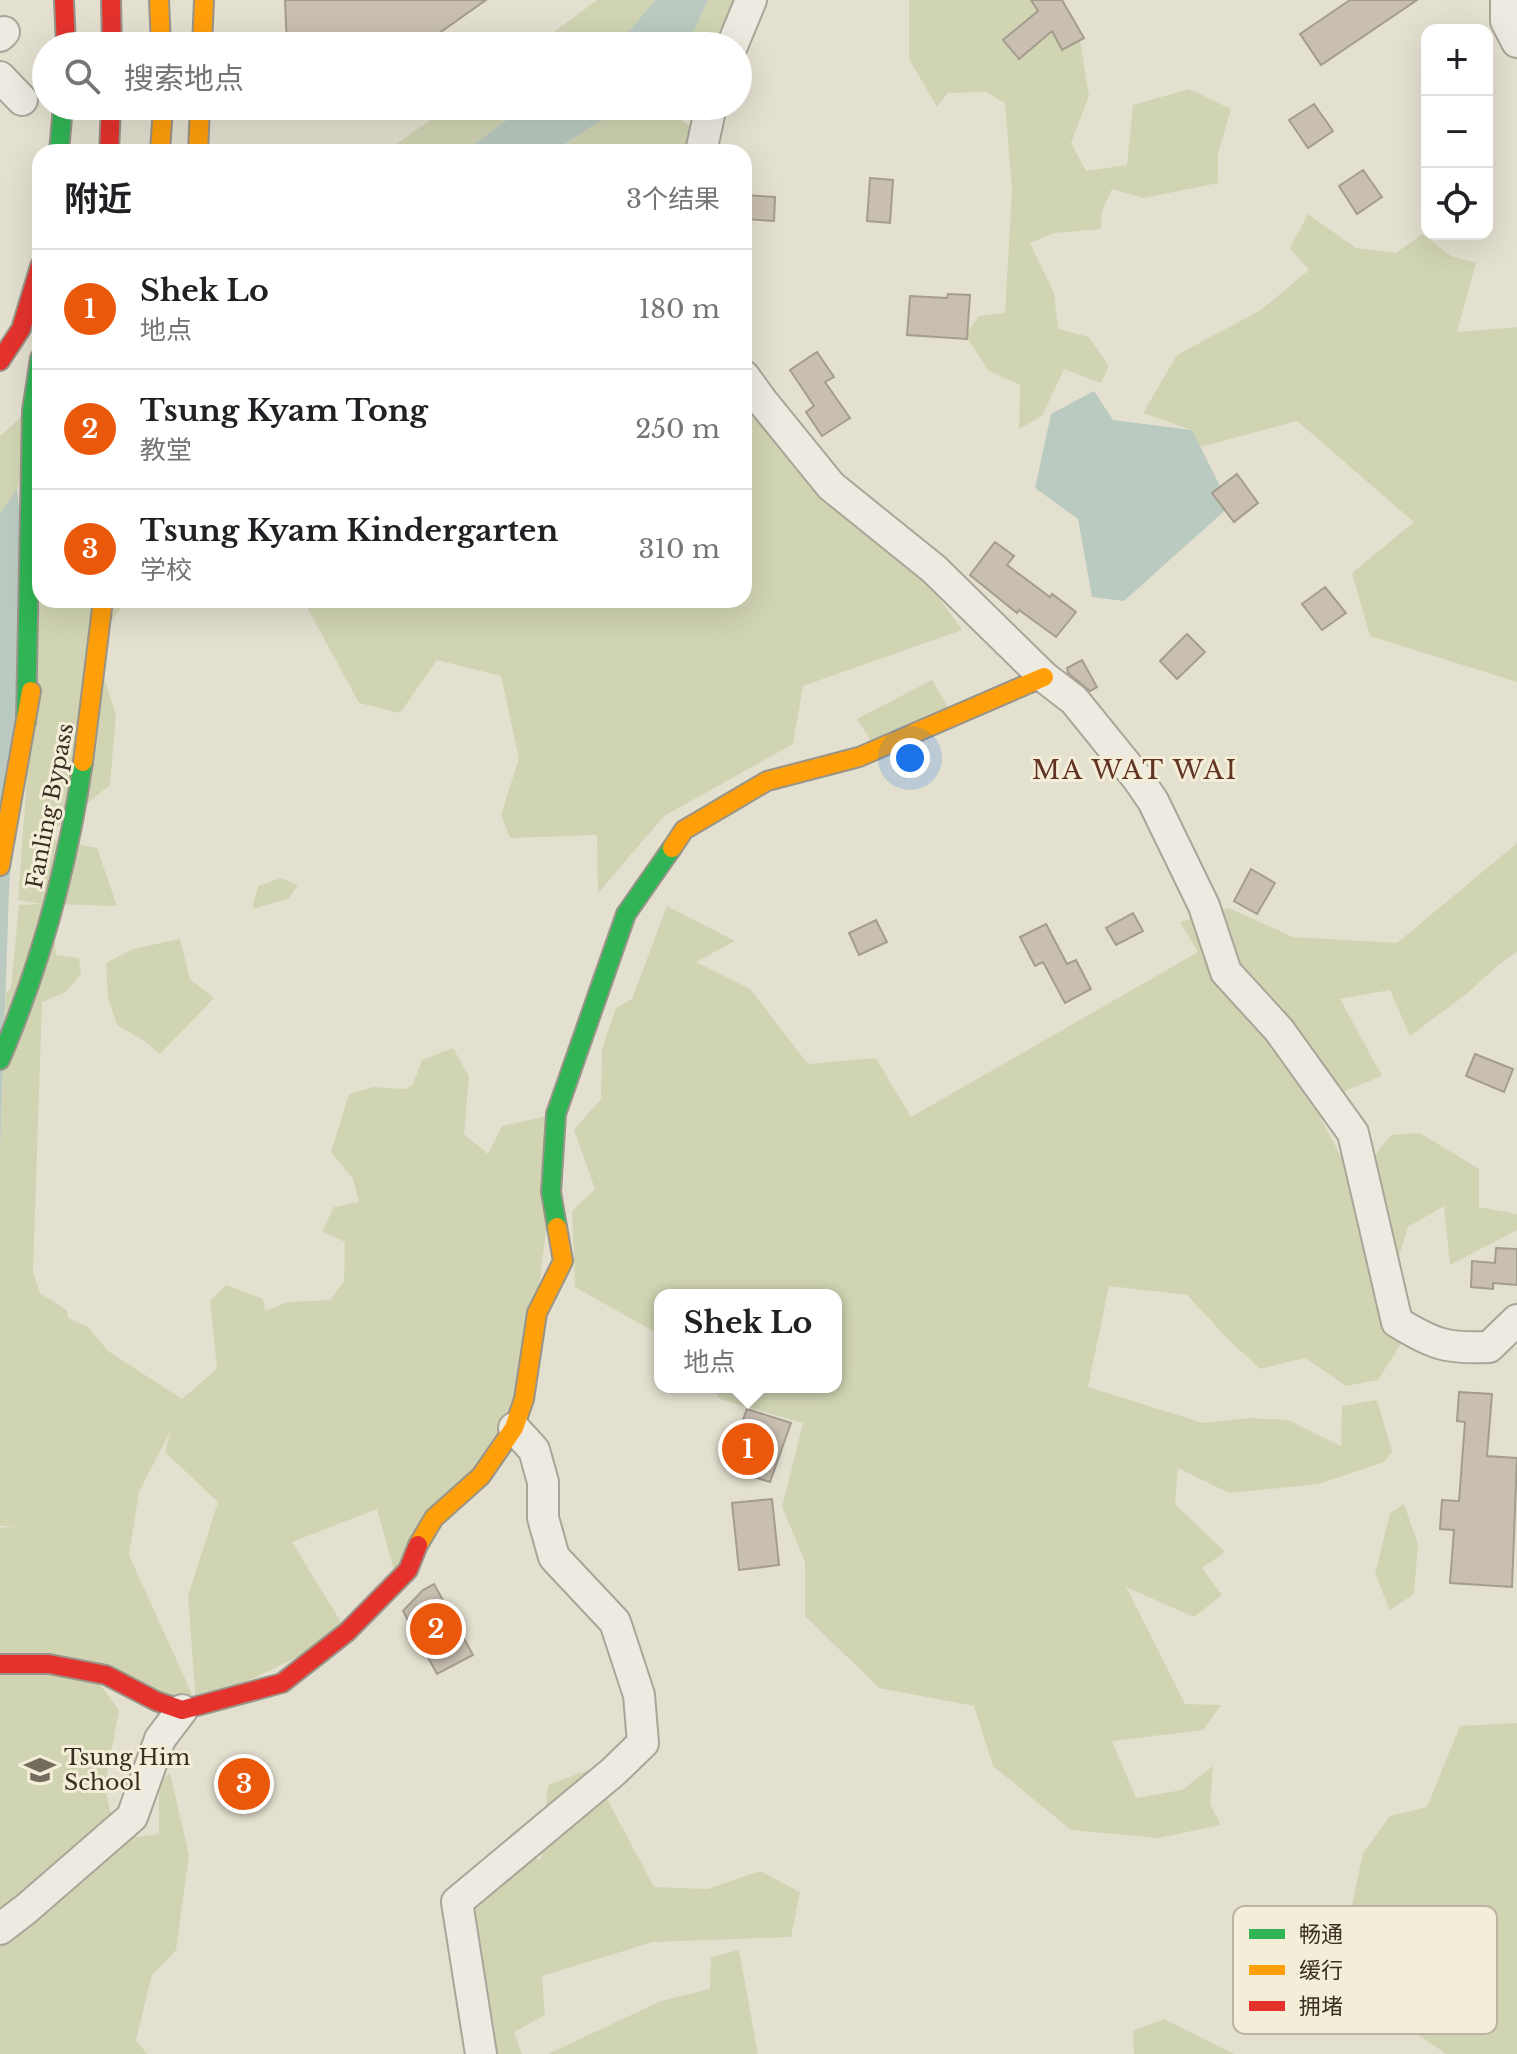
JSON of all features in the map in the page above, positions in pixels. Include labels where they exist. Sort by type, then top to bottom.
[{"type":"main road","points":[[64,0],[65,32]]},
{"type":"main road","points":[[111,0],[112,32]]},
{"type":"main road","points":[[159,0],[160,32]]},
{"type":"main road","points":[[203,32],[204,0]]},
{"type":"main road","points":[[60,144],[62,120]]},
{"type":"main road","points":[[109,144],[110,120]]},
{"type":"main road","points":[[161,144],[162,120]]},
{"type":"main road","points":[[198,144],[199,120]]},
{"type":"main road","points":[[0,361],[22,328],[32,294]]},
{"type":"main road","points":[[26,721],[32,411]]},
{"type":"main road","name":"Fanling Bypass","points":[[0,866],[44,608]]},
{"type":"main road","name":"Fanling Bypass","points":[[0,1060],[17,1023],[63,879],[90,727],[102,608]]},
{"type":"main road","points":[[90,727],[119,608]]},
{"type":"main road","points":[[0,1664],[49,1664],[106,1675],[156,1701],[182,1710],[282,1683],[347,1632],[408,1570],[434,1518],[481,1476],[514,1428],[524,1399],[537,1313],[563,1261],[551,1192],[556,1114],[626,914],[684,830],[767,781],[859,757],[1044,677]]},
{"type":"street","points":[[738,32],[751,0]]},
{"type":"street","points":[[1506,0],[1506,21],[1517,42]]},
{"type":"street","points":[[0,77],[22,100]]},
{"type":"street","points":[[703,144],[708,120]]},
{"type":"street","points":[[752,386],[831,486],[934,569],[1044,677],[1074,700],[1153,801],[1204,906],[1226,972],[1279,1030],[1353,1133],[1397,1322],[1433,1344],[1464,1348],[1489,1347],[1517,1320]]},
{"type":"street","points":[[481,2054],[457,1902],[613,1772],[643,1743],[639,1695],[615,1622],[554,1557],[543,1518],[543,1482],[534,1450],[514,1428]]},
{"type":"street","points":[[0,1929],[132,1817],[160,1739],[182,1710]]},
{"type":"green space","points":[[597,0],[655,0],[627,32],[554,32]]},
{"type":"green space","points":[[708,0],[743,0],[728,32],[693,32]]},
{"type":"green space","points":[[909,0],[1041,0],[1079,34],[1089,96],[1071,143],[1086,171],[1127,165],[1133,105],[1189,89],[1231,109],[1218,153],[1218,183],[1144,198],[1112,189],[1102,211],[1101,229],[1054,233],[1030,243],[1054,293],[1058,329],[1089,337],[1109,366],[1101,383],[1064,369],[1042,416],[1019,429],[1020,385],[989,371],[965,335],[979,316],[1005,313],[1012,190],[1005,103],[986,92],[948,93],[937,107],[909,59]]},
{"type":"green space","points":[[430,120],[507,120],[474,144],[396,144]]},
{"type":"green space","points":[[601,120],[681,120],[697,132],[693,144],[564,144]]},
{"type":"green space","points":[[1308,214],[1356,248],[1396,253],[1421,235],[1421,240],[1430,240],[1451,256],[1476,263],[1457,332],[1517,327],[1517,682],[1370,636],[1352,573],[1414,522],[1297,421],[1200,447],[1192,430],[1143,413],[1177,355],[1261,310],[1309,270],[1290,248]]},
{"type":"green space","points":[[32,407],[32,431],[17,489],[0,513],[0,436]]},
{"type":"green space","points":[[752,408],[811,487],[917,567],[962,630],[803,686],[793,744],[664,816],[598,893],[597,835],[510,838],[501,815],[519,758],[501,676],[437,660],[400,713],[359,703],[307,608],[752,608]]},
{"type":"green space","points":[[39,608],[121,608],[94,646],[116,715],[110,785],[43,838],[97,848],[117,906],[51,904],[56,955],[79,958],[81,974],[66,992],[42,1002],[33,1272],[40,1293],[67,1310],[68,1318],[88,1327],[108,1351],[182,1399],[217,1369],[210,1301],[226,1285],[263,1299],[265,1311],[288,1302],[330,1300],[344,1281],[345,1242],[322,1231],[334,1207],[359,1202],[353,1179],[331,1152],[349,1094],[373,1087],[406,1089],[413,1084],[422,1060],[453,1048],[469,1076],[464,1134],[488,1154],[502,1126],[556,1114],[551,1192],[526,1389],[397,1582],[377,1509],[292,1542],[347,1632],[198,1706],[91,1672],[119,1710],[105,1786],[110,1811],[137,1837],[159,1834],[159,1782],[170,1773],[189,1855],[176,1950],[152,1975],[136,2040],[147,2054],[0,2054],[0,1528],[15,1526],[0,1526],[0,1156],[6,993],[11,988],[19,905],[42,904],[18,900]],"holes":[[[171,1430],[165,1452],[218,1502],[188,1596],[196,1703],[129,1555],[139,1492]]]},
{"type":"green space","points":[[932,680],[950,710],[875,747],[857,719]]},
{"type":"green space","points":[[1517,843],[1517,952],[1410,1036],[1390,990],[1340,999],[1382,1076],[1347,1090],[1318,1113],[1354,1181],[1391,1135],[1420,1133],[1479,1169],[1479,1207],[1517,1214],[1517,1230],[1450,1265],[1444,1206],[1408,1227],[1396,1266],[1415,1322],[1378,1380],[1346,1386],[1305,1358],[1260,1369],[1187,1295],[1109,1286],[1088,1387],[1203,1423],[1250,1418],[1288,1420],[1341,1446],[1342,1406],[1377,1400],[1392,1451],[1384,1462],[1319,1484],[1229,1493],[1178,1468],[1175,1504],[1225,1552],[1202,1568],[1222,1595],[1194,1617],[1126,1587],[1185,1704],[1221,1705],[1203,1730],[1112,1741],[1136,1798],[1182,1790],[1213,1766],[1210,1804],[1221,1825],[1158,1838],[1071,1830],[993,1766],[974,1706],[879,1688],[805,1616],[805,1562],[782,1507],[803,1423],[720,1399],[716,1393],[842,1393],[842,1289],[654,1289],[654,1332],[575,1287],[572,1211],[595,1189],[574,1130],[601,1099],[602,1049],[616,1008],[632,999],[667,906],[735,941],[696,962],[750,989],[808,1064],[876,1058],[911,1117],[1198,952],[1180,922],[1229,908],[1293,937],[1397,943]]},
{"type":"green space","points":[[281,878],[298,885],[288,899],[252,909],[258,886]]},
{"type":"green space","points":[[180,939],[190,979],[214,998],[160,1054],[117,1025],[108,998],[106,963],[133,949]]},
{"type":"green space","points":[[1404,1504],[1418,1544],[1414,1594],[1390,1610],[1375,1574],[1390,1513]]},
{"type":"green space","points":[[1517,1723],[1517,2054],[1446,2054],[1417,2034],[1497,2034],[1497,1906],[1352,1906],[1363,1853],[1390,1816],[1427,1807],[1460,1726]]},
{"type":"green space","points":[[591,1769],[654,1887],[708,1889],[760,1871],[800,1892],[791,1937],[653,1942],[542,1976],[545,2015],[514,2032],[522,2054],[484,2054],[495,2029],[463,1884],[488,1857],[541,1859],[548,1785]]},
{"type":"green space","points":[[739,1950],[758,2054],[548,2054],[661,2001],[710,1989],[711,1957]]},
{"type":"green space","points":[[1164,2019],[1234,2054],[1134,2054],[1133,2031]]},
{"type":"shaded area","points":[[655,0],[708,0],[693,32],[627,32]]},
{"type":"shaded area","points":[[507,120],[601,120],[564,144],[474,144]]},
{"type":"shaded area","points":[[1094,391],[1113,420],[1192,430],[1230,506],[1124,601],[1092,597],[1078,519],[1035,488],[1051,414]]},
{"type":"shaded area","points":[[17,489],[27,589],[9,891],[0,1156],[0,513]]},
{"type":"building","points":[[285,0],[486,0],[441,32],[286,32]]},
{"type":"building","points":[[1031,0],[1062,0],[1084,38],[1062,50],[1052,31],[1019,59],[1003,40],[1038,11]]},
{"type":"building","points":[[1350,0],[1417,0],[1321,65],[1300,34]]},
{"type":"building","points":[[1314,104],[1333,131],[1308,148],[1289,120]]},
{"type":"building","points":[[1363,170],[1382,197],[1357,214],[1339,186]]},
{"type":"building","points":[[870,178],[893,180],[890,223],[867,221]]},
{"type":"building","points":[[752,196],[775,197],[774,221],[752,220]]},
{"type":"building","points":[[948,294],[970,295],[967,339],[907,335],[910,296],[947,298]]},
{"type":"building","points":[[817,352],[834,377],[825,382],[850,418],[822,436],[806,412],[814,406],[790,370]]},
{"type":"building","points":[[1237,474],[1258,503],[1234,522],[1212,493]]},
{"type":"building","points":[[995,542],[1014,556],[1007,565],[1076,612],[1056,637],[1019,610],[1017,613],[970,575]]},
{"type":"building","points":[[1325,587],[1346,613],[1322,630],[1302,604]]},
{"type":"building","points":[[1187,634],[1205,652],[1177,679],[1160,661]]},
{"type":"building","points":[[1082,660],[1097,687],[1090,691],[1068,673],[1067,668]]},
{"type":"building","points":[[1251,869],[1275,883],[1257,914],[1234,901]]},
{"type":"building","points":[[1133,913],[1143,931],[1116,945],[1106,928]]},
{"type":"building","points":[[876,920],[887,942],[859,955],[849,933]]},
{"type":"building","points":[[1046,924],[1067,964],[1076,960],[1091,989],[1065,1003],[1043,962],[1035,966],[1020,937]]},
{"type":"building","points":[[1475,1054],[1513,1069],[1504,1092],[1466,1076]]},
{"type":"building","points":[[1496,1248],[1517,1249],[1517,1285],[1493,1283],[1493,1289],[1471,1287],[1472,1261],[1495,1263]]},
{"type":"building","points":[[1459,1392],[1492,1394],[1487,1456],[1517,1458],[1512,1587],[1450,1583],[1454,1530],[1440,1529],[1442,1500],[1459,1501],[1465,1422],[1457,1421]]},
{"type":"building","points":[[747,1409],[791,1423],[770,1482],[726,1468],[730,1456],[724,1442],[725,1433],[731,1428],[740,1427]]},
{"type":"building","points":[[772,1499],[779,1565],[739,1570],[732,1503]]},
{"type":"building","points":[[434,1584],[473,1655],[437,1674],[403,1611],[423,1590]]},
{"type":"traffic: fast","points":[[60,144],[62,120]]},
{"type":"traffic: fast","points":[[26,721],[32,411]]},
{"type":"traffic: fast","points":[[0,1060],[51,914],[83,762]]},
{"type":"traffic: fast","points":[[557,1227],[551,1192],[556,1114],[626,914],[672,848]]},
{"type":"traffic: slow","points":[[159,0],[160,32]]},
{"type":"traffic: slow","points":[[203,32],[204,0]]},
{"type":"traffic: slow","points":[[161,144],[162,120]]},
{"type":"traffic: slow","points":[[198,144],[199,120]]},
{"type":"traffic: slow","points":[[83,762],[102,608]]},
{"type":"traffic: slow","points":[[672,848],[684,830],[767,781],[859,757],[1044,677]]},
{"type":"traffic: slow","points":[[0,866],[31,691]]},
{"type":"traffic: slow","points":[[418,1545],[434,1518],[481,1476],[514,1428],[524,1399],[537,1313],[563,1261],[557,1227]]},
{"type":"traffic: jam","points":[[64,0],[65,32]]},
{"type":"traffic: jam","points":[[111,0],[112,32]]},
{"type":"traffic: jam","points":[[109,144],[110,120]]},
{"type":"traffic: jam","points":[[0,361],[21,329],[32,293]]},
{"type":"traffic: jam","points":[[0,1664],[49,1664],[106,1675],[156,1701],[182,1710],[282,1683],[347,1632],[408,1570],[418,1545]]},
{"type":"place","name":"Shek Lo","points":[[748,1449]]},
{"type":"place","name":"Tsung Kyam Tong","points":[[436,1629]]},
{"type":"place","name":"Tsung Him School","points":[[40,1770]]},
{"type":"place","name":"Tsung Kyam Kindergarten","points":[[244,1784]]},
{"type":"district","name":"MA WAT WAI","points":[[1135,770]]}]
